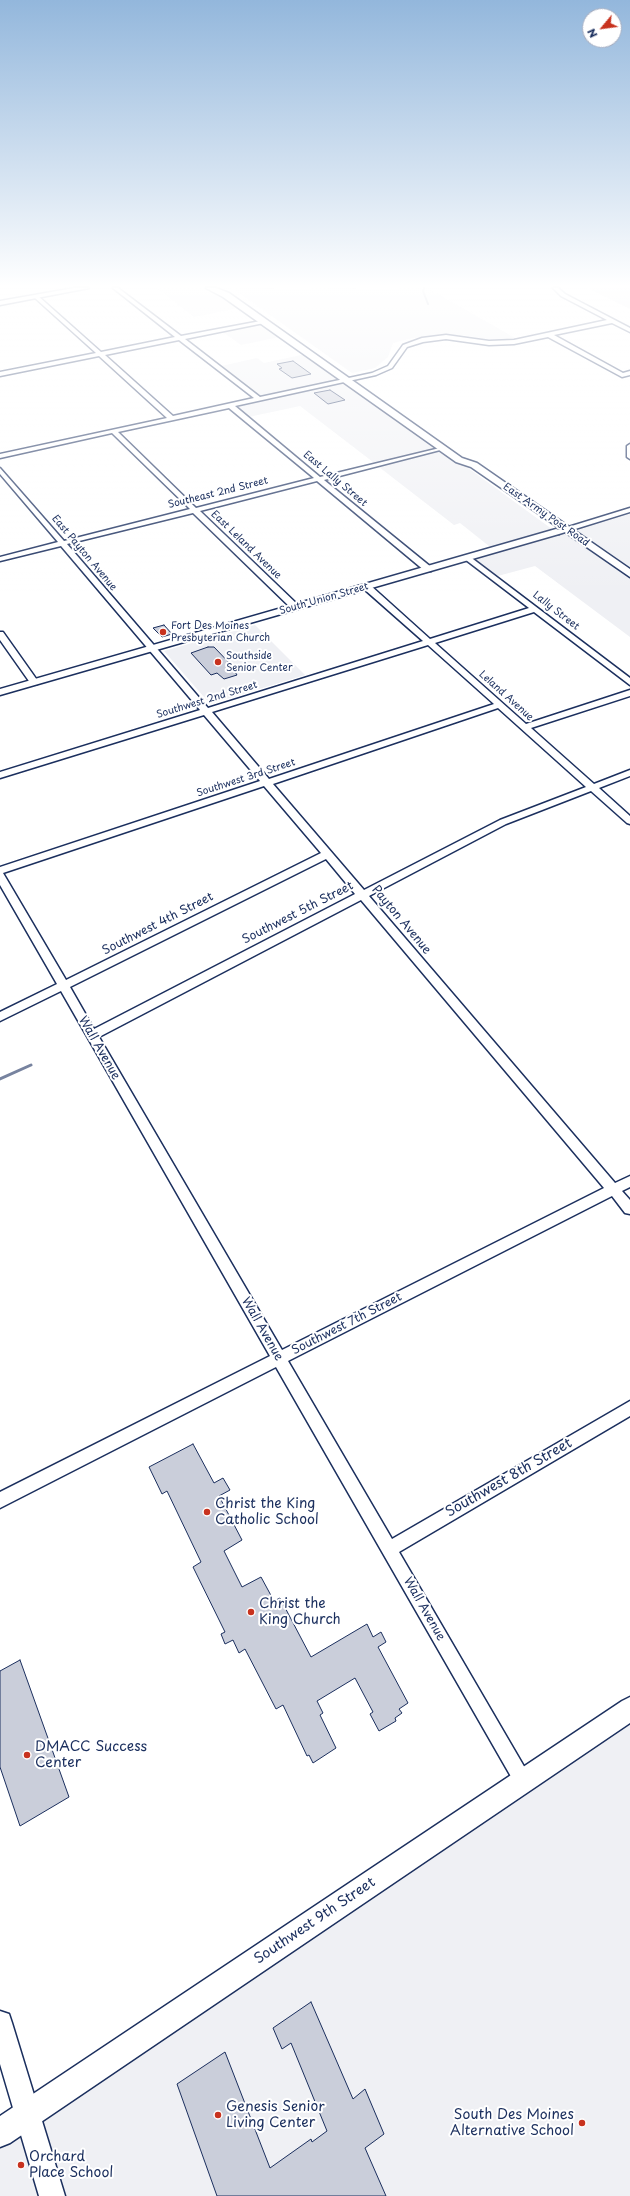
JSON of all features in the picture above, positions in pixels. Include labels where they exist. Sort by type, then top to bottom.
[{"type":"main road","name":"East Army Post Road","points":[[361,390],[459,460],[474,465],[561,531],[630,574]]},
{"type":"main road","points":[[561,531],[630,585]]},
{"type":"main road","name":"Southwest 9th Street","points":[[0,2134],[523,1781],[628,1715]]},
{"type":"street","points":[[140,390],[171,418]]},
{"type":"street","points":[[248,390],[258,398]]},
{"type":"street","points":[[0,456],[295,390]]},
{"type":"street","name":"East Lally Street","points":[[229,405],[428,569]]},
{"type":"street","name":"East Leland Avenue","points":[[113,431],[295,607]]},
{"type":"street","points":[[630,446],[630,457]]},
{"type":"street","name":"Southeast 2nd Street","points":[[0,559],[194,509],[442,448]]},
{"type":"street","name":"East Payton Avenue","points":[[0,470],[152,648]]},
{"type":"street","points":[[561,531],[630,510]]},
{"type":"street","name":"South Union Street","points":[[0,692],[561,531]]},
{"type":"street","name":"Lally Street","points":[[469,558],[630,682]]},
{"type":"street","name":"Leland Avenue","points":[[367,587],[630,821]]},
{"type":"street","name":"Southwest 2nd Street","points":[[0,775],[536,609]]},
{"type":"street","points":[[0,634],[34,682]]},
{"type":"street","name":"Payton Avenue","points":[[152,648],[630,1209]]},
{"type":"street","points":[[525,727],[630,693]]},
{"type":"street","name":"Southwest 3rd Street","points":[[0,871],[500,705]]},
{"type":"street","name":"Southwest 5th Street","points":[[92,1035],[503,822],[630,773]]},
{"type":"street","name":"Southwest 4th Street","points":[[0,1017],[327,854]]},
{"type":"street","name":"Wall Avenue","points":[[0,876],[523,1781]]},
{"type":"street","name":"Southwest 7th Street","points":[[0,1500],[630,1181]]},
{"type":"street","name":"Southwest 8th Street","points":[[389,1549],[630,1408]]},
{"type":"street","points":[[0,2023],[52,2196]]},
{"type":"shaded area","points":[[246,390],[362,390],[556,532],[630,510],[630,637],[535,566],[494,577],[469,558],[494,550],[460,523],[454,525],[379,467],[387,461],[373,462],[300,406],[244,418],[229,405],[257,399]]},
{"type":"shaded area","points":[[255,625],[305,675],[210,704],[164,651]]},
{"type":"shaded area","points":[[630,1722],[630,2196],[0,2196],[0,2133]]},
{"type":"building","points":[[331,390],[345,400],[328,404],[314,393]]},
{"type":"building","points":[[164,625],[172,634],[162,637],[153,628]]},
{"type":"building","name":"Southside Senior Center","points":[[208,647],[214,647],[237,671],[235,672],[237,675],[224,679],[217,673],[211,675],[191,653]]},
{"type":"building","name":"Christ the King Church","points":[[193,1444],[214,1483],[223,1478],[230,1490],[219,1496],[242,1540],[224,1551],[242,1587],[261,1577],[274,1601],[280,1598],[311,1657],[367,1624],[373,1637],[381,1632],[386,1642],[378,1647],[408,1703],[399,1709],[402,1713],[395,1718],[396,1721],[379,1731],[370,1714],[373,1712],[355,1678],[317,1701],[323,1713],[320,1715],[336,1748],[313,1763],[309,1755],[307,1756],[283,1705],[276,1709],[245,1649],[239,1653],[233,1640],[225,1644],[221,1634],[225,1632],[193,1567],[201,1562],[167,1491],[162,1494],[149,1467]]},
{"type":"building","name":"DMACC Success Center","points":[[20,1660],[69,1797],[20,1826],[0,1767],[0,1671]]},
{"type":"building","name":"Genesis Senior Living Center","points":[[311,2002],[353,2099],[365,2089],[384,2134],[365,2148],[386,2196],[217,2196],[177,2084],[225,2052],[270,2168],[311,2139],[312,2142],[327,2131],[291,2043],[282,2049],[273,2028]]},
{"type":"waterway","points":[[0,1079],[31,1065]]},
{"type":"place","name":"Fort Des Moines Presbyterian Church","points":[[163,632]]},
{"type":"place","name":"Southside Senior Center","points":[[218,662]]},
{"type":"place","name":"Christ the King Catholic School","points":[[207,1512]]},
{"type":"place","name":"Christ the King Church","points":[[251,1612]]},
{"type":"place","name":"DMACC Success Center","points":[[27,1755]]},
{"type":"place","name":"Genesis Senior Living Center","points":[[218,2115]]},
{"type":"place","name":"South Des Moines Alternative School","points":[[582,2123]]},
{"type":"place","name":"Orchard Place School","points":[[21,2165]]}]
